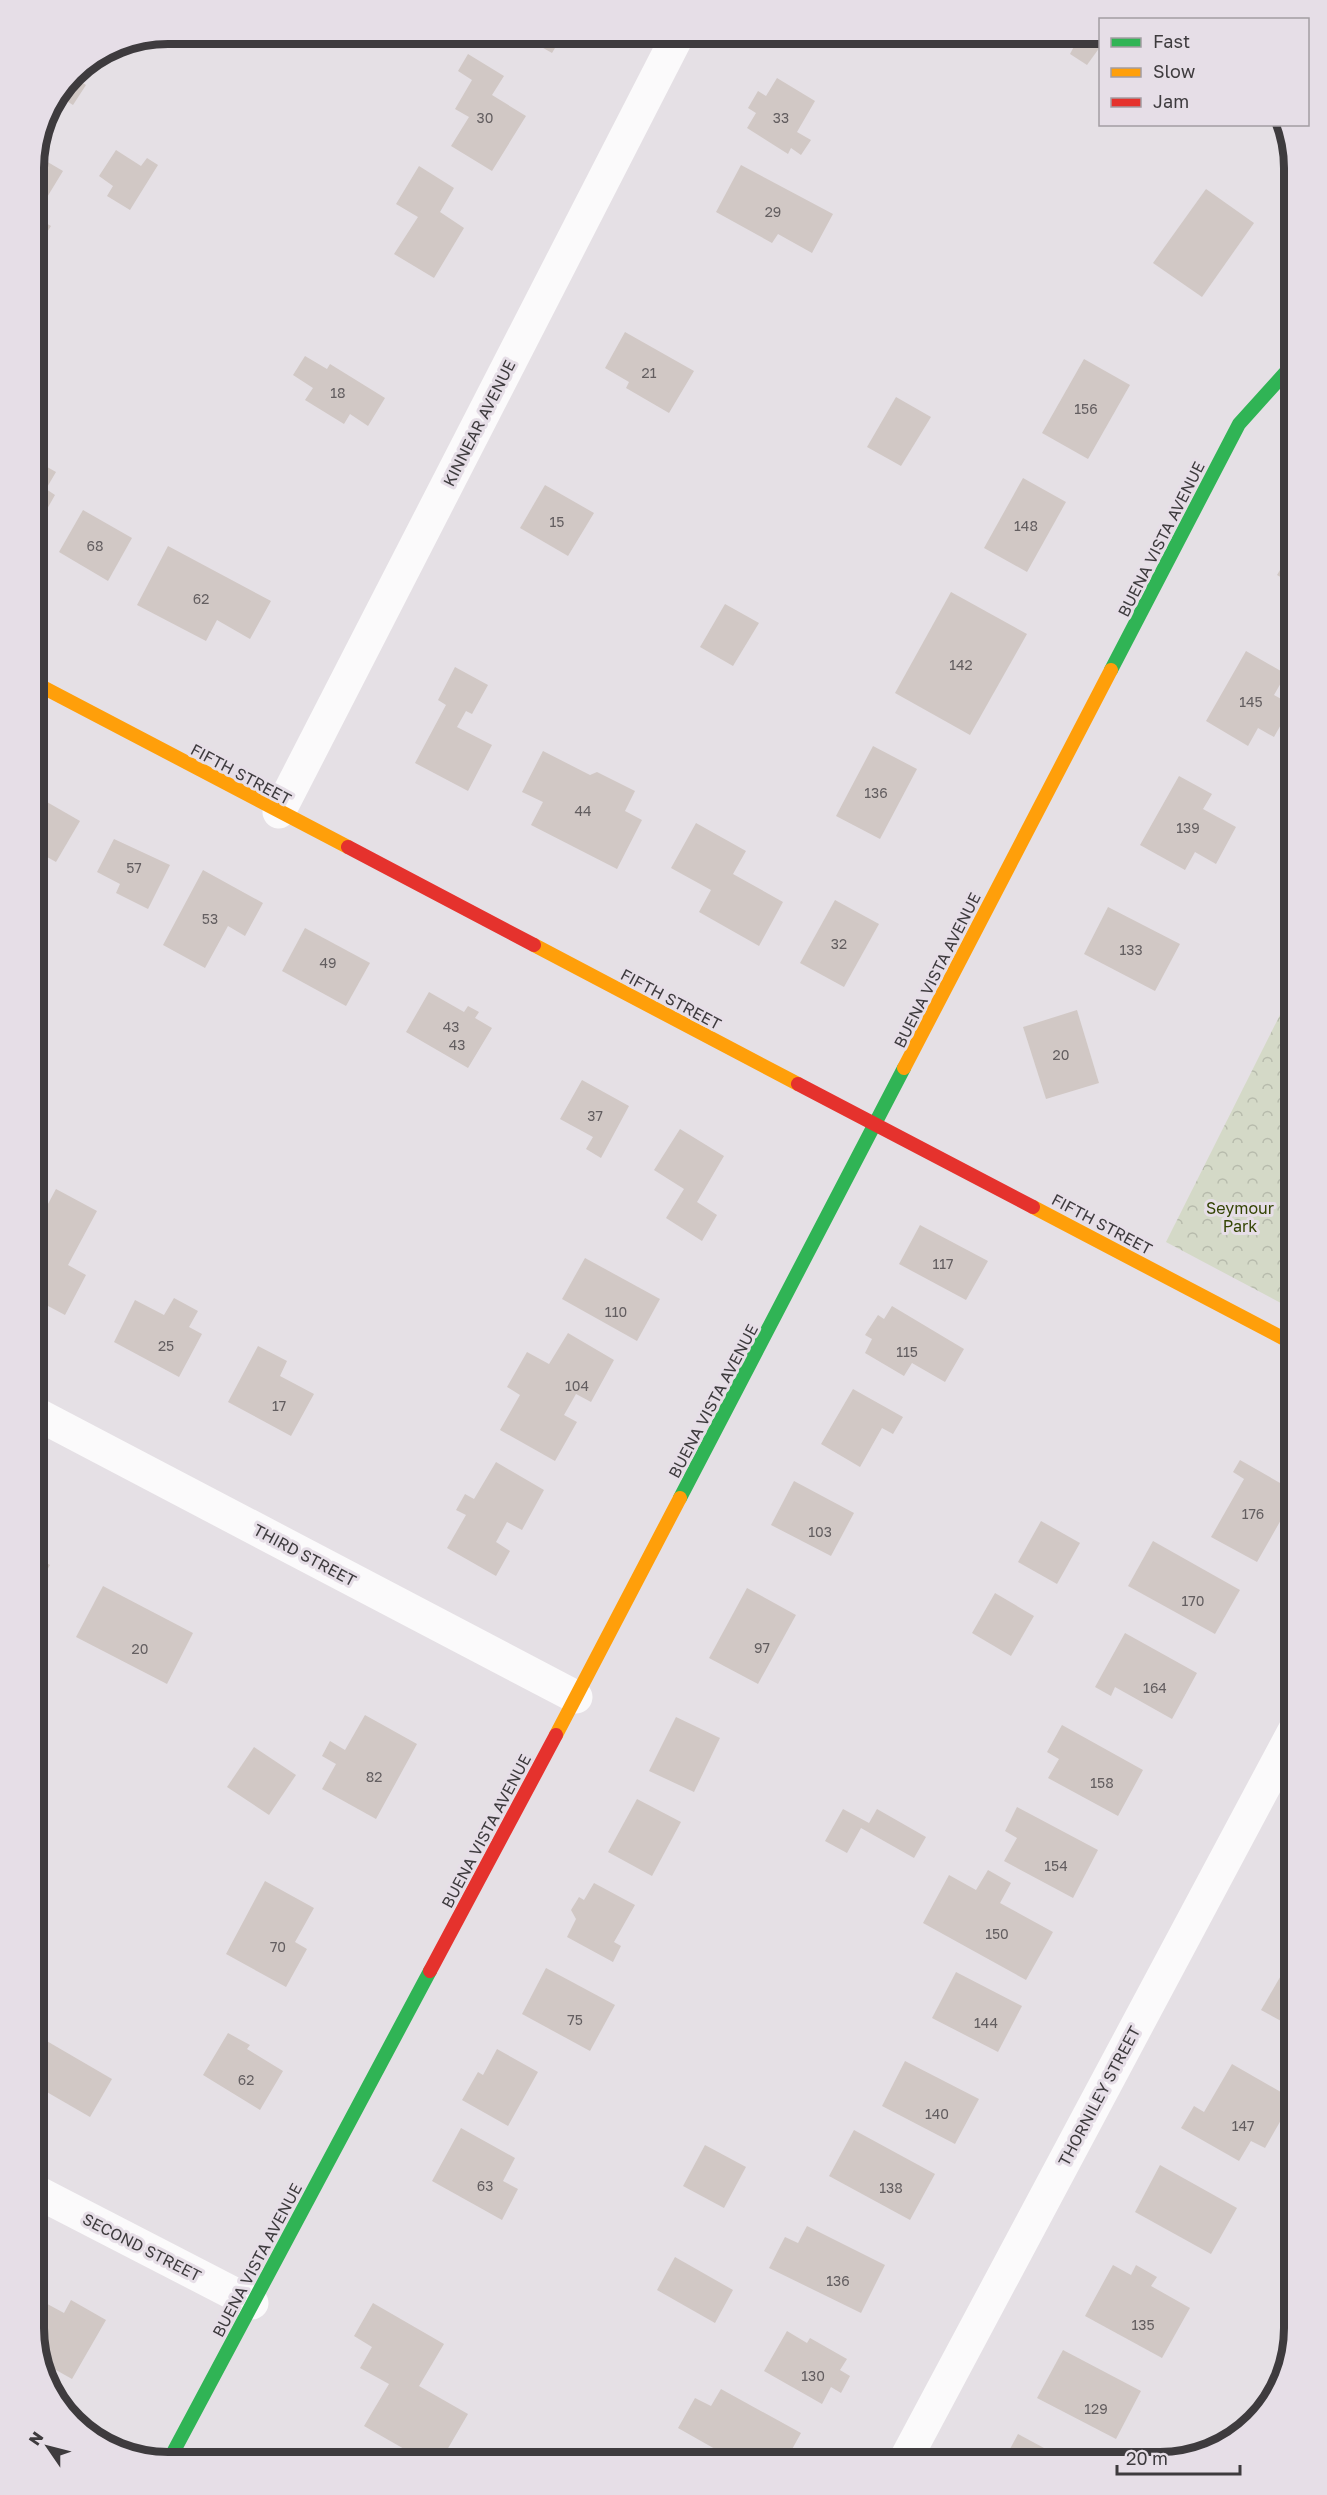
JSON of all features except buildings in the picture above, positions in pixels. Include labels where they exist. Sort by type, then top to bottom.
[{"type":"street","name":"KINNEAR AVENUE","points":[[279,812],[673,44]]},
{"type":"street","name":"BUENA VISTA AVENUE","points":[[174,2451],[576,1697],[1239,424],[1284,374]]},
{"type":"street","name":"FIFTH STREET","points":[[44,688],[1284,1339]]},
{"type":"street","name":"THIRD STREET","points":[[44,1419],[576,1697]]},
{"type":"street","name":"THORNILEY STREET","points":[[910,2452],[1284,1761]]},
{"type":"street","name":"SECOND STREET","points":[[44,2196],[252,2303]]},
{"type":"green space","name":"Seymour Park","points":[[1284,1007],[1284,1305],[1166,1242]]},
{"type":"traffic: fast","points":[[1111,670],[1239,424],[1284,374]]},
{"type":"traffic: fast","points":[[680,1498],[904,1068]]},
{"type":"traffic: fast","points":[[174,2451],[430,1971]]},
{"type":"traffic: slow","points":[[904,1068],[1111,670]]},
{"type":"traffic: slow","points":[[44,688],[348,847]]},
{"type":"traffic: slow","points":[[534,945],[798,1084]]},
{"type":"traffic: slow","points":[[1033,1207],[1284,1339]]},
{"type":"traffic: slow","points":[[556,1735],[680,1498]]},
{"type":"traffic: jam","points":[[348,847],[534,945]]},
{"type":"traffic: jam","points":[[798,1084],[1033,1207]]},
{"type":"traffic: jam","points":[[430,1971],[556,1735]]}]
